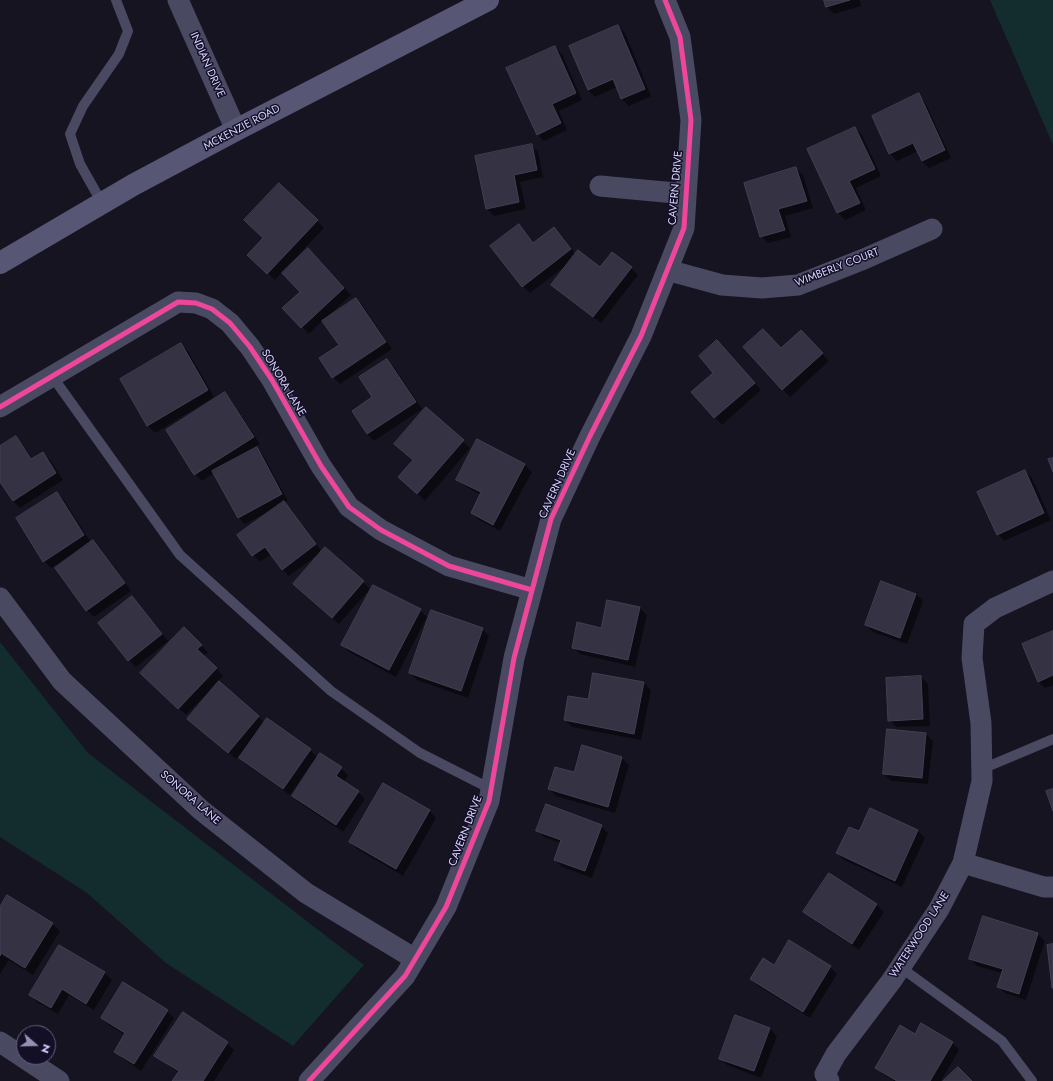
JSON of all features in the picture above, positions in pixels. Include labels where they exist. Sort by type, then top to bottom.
[{"type":"street","name":"INDIAN DRIVE","points":[[178,0],[236,130]]},
{"type":"street","name":"MCKENZIE ROAD","points":[[0,263],[133,185],[488,0]]},
{"type":"street","name":"CAVERN DRIVE","points":[[309,1081],[405,976],[446,907],[489,802],[514,658],[551,519],[590,436],[641,336],[684,228],[691,120],[680,37],[666,0]]},
{"type":"street","points":[[600,186],[686,194]]},
{"type":"street","name":"WIMBERLY COURT","points":[[667,270],[722,285],[762,288],[798,285],[864,259],[932,229]]},
{"type":"street","name":"SONORA LANE","points":[[0,407],[178,302],[196,303],[212,309],[230,323],[250,347],[272,380],[321,466],[349,508],[381,530],[449,566],[532,590]]},
{"type":"street","name":"WATERWOOD LANE","points":[[828,1081],[825,1074],[836,1054],[900,967],[940,909],[963,863],[982,781],[981,723],[972,658],[974,624],[995,608],[1053,581]]},
{"type":"street","name":"SONORA LANE","points":[[0,598],[62,681],[201,810],[306,893],[415,959]]},
{"type":"street","points":[[963,863],[1044,888],[1053,887]]},
{"type":"street","points":[[0,1042],[59,1081]]},
{"type":"lane","points":[[102,203],[80,164],[70,134],[84,106],[119,54],[128,31],[116,0]]},
{"type":"lane","points":[[52,376],[180,556],[331,691],[420,753],[492,789]]},
{"type":"lane","points":[[982,769],[1053,739]]},
{"type":"lane","points":[[900,967],[1002,1041],[1032,1081]]},
{"type":"green space","points":[[990,0],[1053,0],[1053,145]]},
{"type":"green space","points":[[0,642],[88,753],[364,965],[293,1046],[166,963],[87,893],[0,837]]},
{"type":"building","points":[[824,0],[850,0],[826,7]]},
{"type":"building","points":[[618,25],[645,89],[621,99],[613,79],[588,90],[569,46]]},
{"type":"building","points":[[555,46],[576,93],[552,104],[561,123],[537,135],[506,68]]},
{"type":"building","points":[[919,93],[945,150],[922,161],[913,143],[889,154],[872,116]]},
{"type":"building","points":[[855,127],[875,169],[849,181],[860,203],[837,213],[807,149]]},
{"type":"building","points":[[532,144],[537,170],[514,175],[519,202],[486,209],[475,156]]},
{"type":"building","points":[[796,167],[807,201],[778,209],[785,230],[760,237],[744,183]]},
{"type":"building","points":[[279,183],[318,220],[267,274],[247,255],[263,238],[244,220]]},
{"type":"building","points":[[519,224],[533,243],[554,227],[571,249],[522,287],[490,246]]},
{"type":"building","points":[[308,248],[344,288],[301,328],[282,308],[300,292],[282,273]]},
{"type":"building","points":[[578,250],[600,267],[612,252],[632,267],[593,317],[551,285]]},
{"type":"building","points":[[356,298],[386,342],[332,378],[319,358],[339,345],[322,321]]},
{"type":"building","points":[[763,329],[781,348],[801,330],[823,353],[782,390],[743,347]]},
{"type":"building","points":[[717,340],[755,383],[714,418],[691,392],[713,373],[699,356]]},
{"type":"building","points":[[181,343],[208,390],[147,426],[120,379]]},
{"type":"building","points":[[387,359],[416,402],[367,434],[352,411],[372,397],[359,377]]},
{"type":"building","points":[[225,392],[254,437],[194,475],[166,430]]},
{"type":"building","points":[[426,407],[464,440],[417,494],[398,477],[413,460],[394,444]]},
{"type":"building","points":[[16,436],[31,459],[43,452],[56,473],[13,501],[0,482],[0,446]]},
{"type":"building","points":[[477,439],[525,464],[493,525],[471,513],[481,492],[456,480]]},
{"type":"building","points":[[257,447],[282,494],[238,518],[212,471]]},
{"type":"building","points":[[1053,458],[1053,472],[1048,459]]},
{"type":"building","points":[[1025,470],[1044,513],[997,535],[977,492]]},
{"type":"building","points":[[57,492],[84,535],[43,562],[16,518]]},
{"type":"building","points":[[284,501],[316,544],[282,570],[265,547],[252,556],[237,535]]},
{"type":"building","points":[[93,540],[125,583],[86,611],[55,568]]},
{"type":"building","points":[[325,547],[364,581],[332,618],[293,584]]},
{"type":"building","points":[[881,581],[916,594],[900,638],[865,625]]},
{"type":"building","points":[[373,585],[421,609],[389,670],[341,645]]},
{"type":"building","points":[[132,596],[162,634],[128,661],[98,623]]},
{"type":"building","points":[[607,600],[640,607],[628,660],[572,648],[577,622],[601,628]]},
{"type":"building","points":[[431,610],[483,628],[461,691],[409,673]]},
{"type":"building","points":[[184,627],[202,645],[197,649],[217,668],[178,709],[140,673]]},
{"type":"building","points":[[1053,631],[1053,675],[1038,682],[1022,644]]},
{"type":"building","points":[[593,673],[644,682],[634,734],[564,720],[568,696],[588,699]]},
{"type":"building","points":[[921,676],[923,719],[888,721],[886,678]]},
{"type":"building","points":[[219,681],[259,716],[228,753],[187,719]]},
{"type":"building","points":[[267,718],[311,749],[283,789],[239,758]]},
{"type":"building","points":[[887,729],[926,733],[922,778],[883,774]]},
{"type":"building","points":[[582,745],[622,757],[608,807],[548,789],[555,767],[574,772]]},
{"type":"building","points":[[320,753],[342,767],[336,776],[359,791],[336,825],[292,796]]},
{"type":"building","points":[[383,783],[430,810],[396,869],[349,842]]},
{"type":"building","points":[[1053,789],[1053,811],[1046,791]]},
{"type":"building","points":[[546,804],[602,825],[585,871],[554,860],[561,840],[536,831]]},
{"type":"building","points":[[870,808],[918,830],[895,881],[836,853],[849,827],[859,831]]},
{"type":"building","points":[[829,873],[877,904],[852,944],[803,912]]},
{"type":"building","points":[[7,895],[53,923],[25,968],[1,953],[0,956],[0,907]]},
{"type":"building","points":[[983,916],[1038,933],[1019,994],[997,987],[1003,969],[969,959]]},
{"type":"building","points":[[789,940],[831,966],[803,1012],[750,979],[763,958],[774,965]]},
{"type":"building","points":[[1053,944],[1053,988],[1052,988],[1047,945]]},
{"type":"building","points":[[59,945],[105,972],[86,1004],[62,989],[51,1008],[29,995]]},
{"type":"building","points":[[123,982],[168,1010],[134,1064],[114,1052],[125,1033],[101,1018]]},
{"type":"building","points":[[183,1012],[228,1042],[203,1081],[172,1081],[179,1071],[154,1056]]},
{"type":"building","points":[[735,1015],[770,1028],[754,1071],[719,1059]]},
{"type":"building","points":[[921,1023],[953,1042],[930,1081],[897,1081],[875,1068],[900,1025],[915,1034]]},
{"type":"building","points":[[958,1067],[972,1081],[943,1081]]},
{"type":"cycle path","points":[[309,1081],[405,976],[446,907],[489,801],[514,658],[551,519],[590,436],[641,336],[684,228],[691,120],[680,37],[665,0]]},
{"type":"cycle path","points":[[0,407],[178,302],[196,303],[212,309],[230,323],[250,347],[272,380],[321,466],[349,507],[381,530],[449,566],[532,590]]}]
